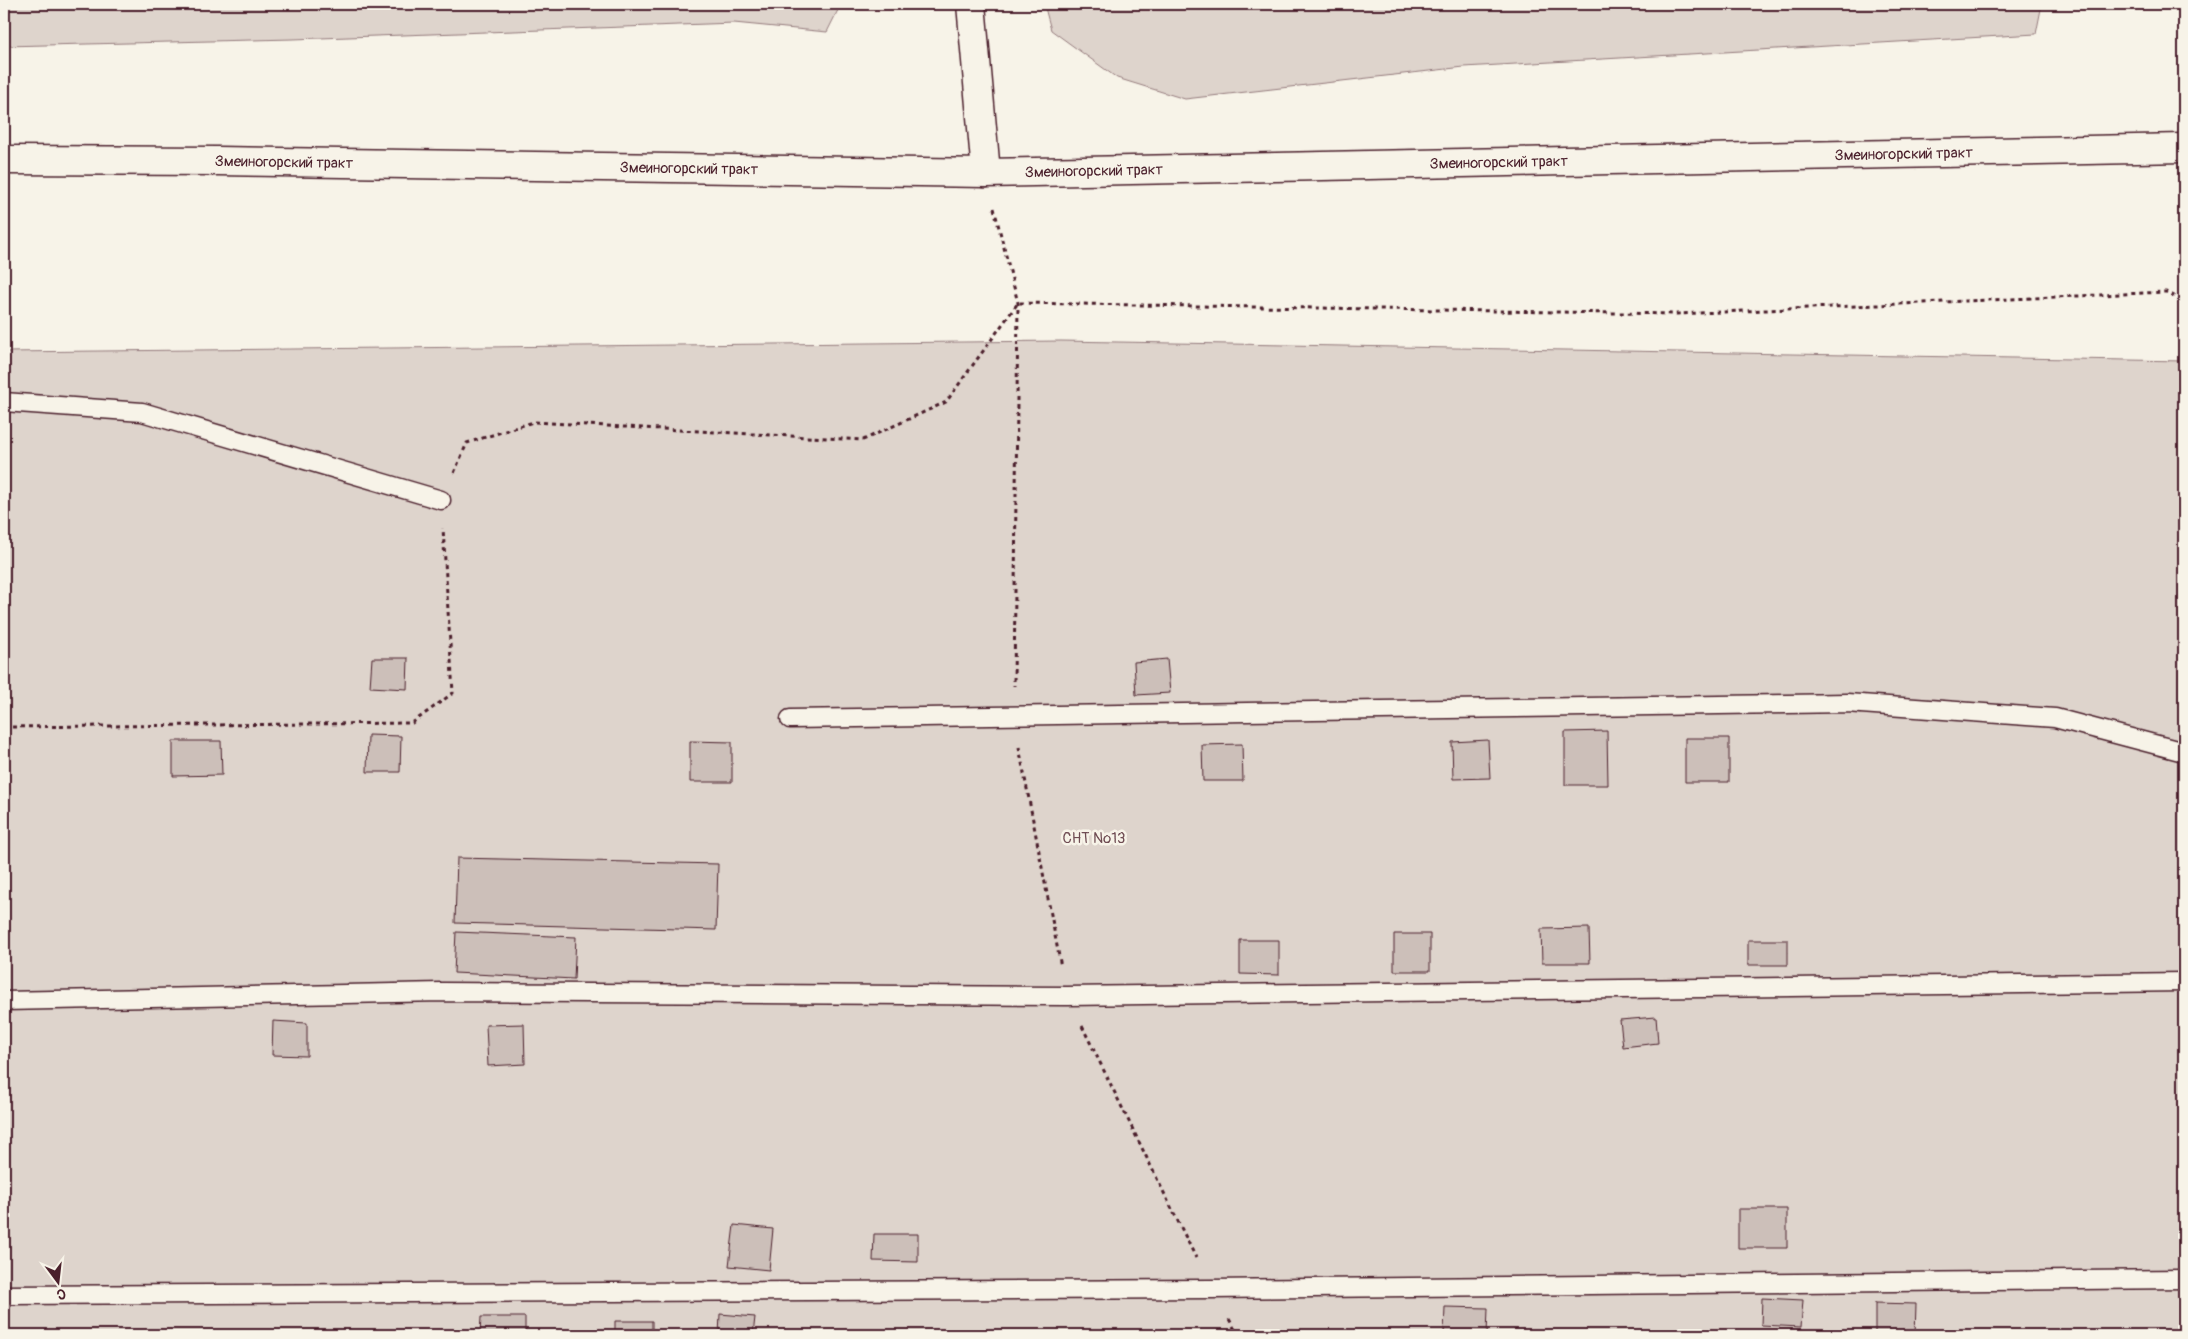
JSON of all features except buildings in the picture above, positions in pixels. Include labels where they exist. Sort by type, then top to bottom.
[{"type":"main road","points":[[971,4],[986,173]]},
{"type":"main road","name":"Змеиногорский тракт","points":[[4,160],[219,161],[986,173],[2184,148]]},
{"type":"lane","points":[[4,402],[142,412],[441,500]]},
{"type":"lane","points":[[790,719],[1847,703],[2055,718],[2184,752]]},
{"type":"lane","points":[[4,1001],[442,992],[1067,996],[2184,982]]},
{"type":"lane","points":[[4,1295],[1211,1289],[2184,1280]]},
{"type":"path","points":[[986,173],[1018,303],[1014,716],[1067,996],[1211,1289],[1238,1335]]},
{"type":"path","points":[[1018,303],[1677,314],[2166,292],[2184,301]]},
{"type":"path","points":[[4,727],[412,723],[453,693],[441,500],[467,444],[533,422],[863,440],[946,402],[1018,303]]},
{"type":"green space","points":[[4,4],[841,4],[827,32],[734,23],[293,39],[4,46]]},
{"type":"green space","points":[[1044,4],[2042,4],[2036,34],[1464,67],[1185,99],[1117,78],[1051,30]]},
{"type":"green space","name":"СНТ №13","points":[[1061,341],[2184,361],[2184,1335],[4,1335],[4,352]]}]
